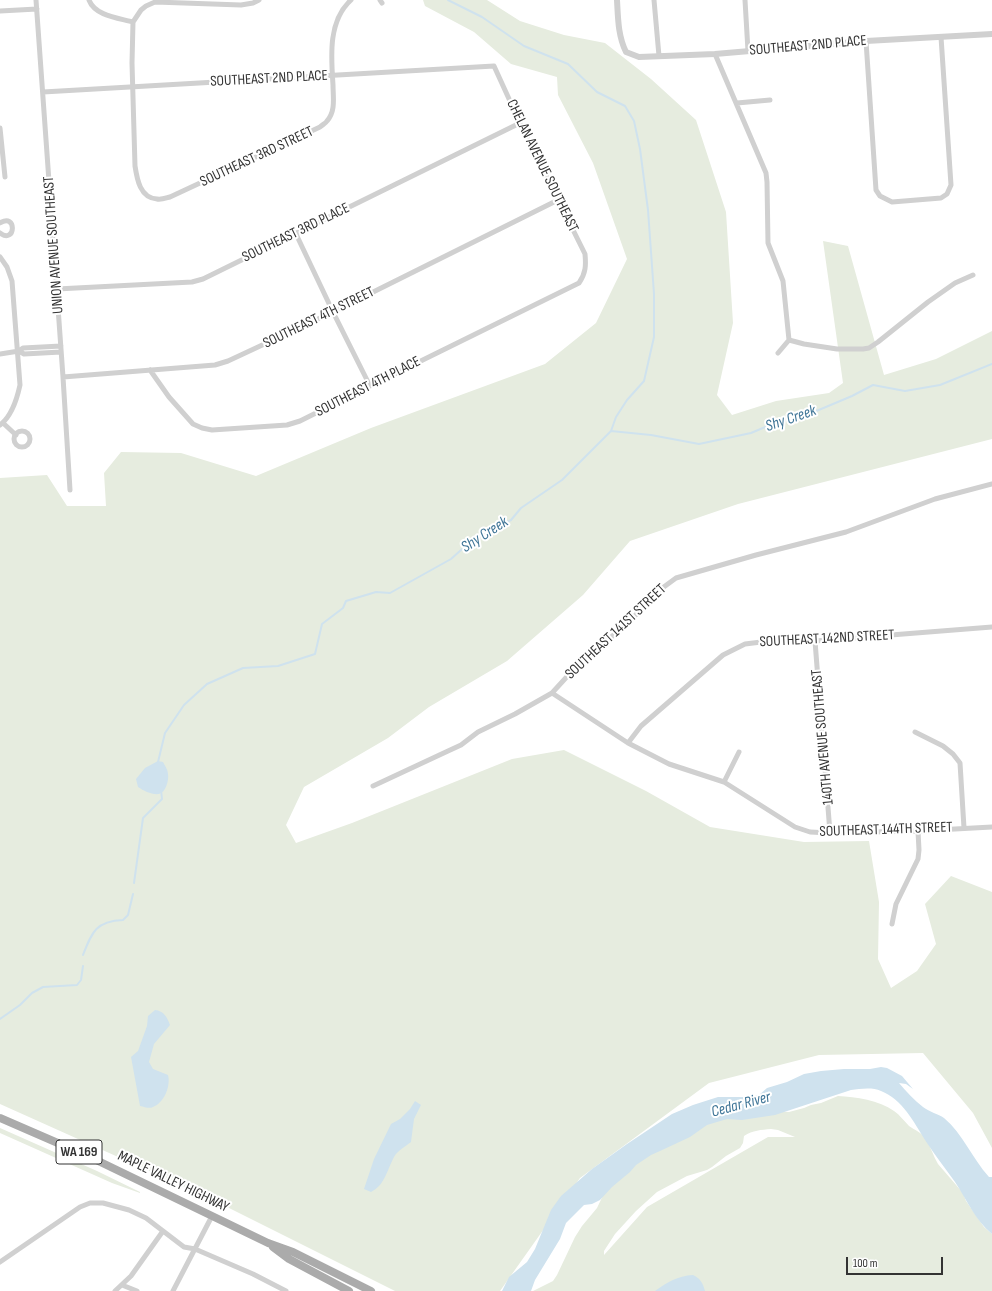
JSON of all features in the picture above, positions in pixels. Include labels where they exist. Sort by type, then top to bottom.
[{"type":"main road","name":"MAPLE VALLEY HIGHWAY","points":[[0,1118],[90,1157],[268,1243],[293,1252],[371,1291]]},
{"type":"main road","name":"MAPLE VALLEY HIGHWAY","points":[[268,1243],[290,1260],[349,1291]]},
{"type":"street","name":"UNION AVENUE SOUTHEAST","points":[[36,0],[70,490]]},
{"type":"street","points":[[89,0],[90,4],[100,12],[133,22]]},
{"type":"street","points":[[132,88],[133,22],[141,10],[146,6],[155,2],[241,5],[253,3],[259,0]]},
{"type":"street","name":"SOUTHEAST 3RD STREET","points":[[132,88],[137,181],[142,191],[149,197],[157,199],[170,197],[320,127],[327,121],[334,105],[332,35],[337,19],[345,6],[351,0]]},
{"type":"street","name":"SOUTHEAST 2ND PLACE","points":[[617,0],[620,36],[626,52],[639,57],[715,54],[866,41],[992,34]]},
{"type":"street","points":[[654,0],[658,56]]},
{"type":"street","points":[[745,0],[748,51]]},
{"type":"street","points":[[0,11],[37,9]]},
{"type":"street","points":[[866,41],[876,190],[880,196],[892,202],[941,198],[947,194],[952,185],[941,37]]},
{"type":"street","points":[[715,54],[766,173],[768,243],[783,282],[789,340],[778,353]]},
{"type":"street","name":"SOUTHEAST 2ND PLACE","points":[[43,92],[494,66]]},
{"type":"street","name":"CHELAN AVENUE SOUTHEAST","points":[[494,66],[520,123],[585,254],[586,266]]},
{"type":"street","points":[[737,103],[770,100]]},
{"type":"street","name":"SOUTHEAST 3RD PLACE","points":[[57,289],[192,282],[203,279],[520,123]]},
{"type":"street","points":[[0,128],[5,177]]},
{"type":"street","name":"SOUTHEAST 4TH STREET","points":[[63,376],[215,365],[228,361],[333,312],[558,200]]},
{"type":"street","points":[[0,223],[7,221],[12,224],[13,228],[10,234],[6,236],[0,234]]},
{"type":"street","points":[[296,234],[370,386]]},
{"type":"street","points":[[0,257],[7,267],[12,281],[20,384],[17,398],[11,411],[1,424],[16,435]]},
{"type":"street","name":"SOUTHEAST 4TH PLACE","points":[[150,370],[169,397],[193,424],[202,428],[212,430],[287,425],[300,421],[579,283],[584,276],[586,266]]},
{"type":"street","points":[[789,340],[837,349],[869,348],[955,283],[973,275]]},
{"type":"street","points":[[0,354],[18,351],[23,348],[61,346]]},
{"type":"street","points":[[18,351],[24,354],[61,352]]},
{"type":"street","name":"SOUTHEAST 141ST STREET","points":[[373,786],[460,745],[478,732],[515,714],[552,693],[573,670],[630,621],[657,592],[676,578],[756,555],[846,532],[935,500],[992,484]]},
{"type":"street","name":"SOUTHEAST 142ND STREET","points":[[628,743],[641,726],[723,655],[745,644],[794,638],[815,641],[992,627]]},
{"type":"street","name":"140TH AVENUE SOUTHEAST","points":[[815,641],[830,833]]},
{"type":"street","name":"SOUTHEAST 144TH STREET","points":[[552,693],[628,743],[669,764],[724,782],[795,827],[810,832],[918,831],[992,827]]},
{"type":"street","points":[[916,732],[943,746],[953,754],[960,763],[964,828]]},
{"type":"street","points":[[724,782],[739,752]]},
{"type":"street","points":[[892,924],[896,904],[918,859],[918,831]]},
{"type":"street","points":[[0,1262],[80,1207],[90,1203],[103,1203],[129,1210],[146,1218],[184,1247],[195,1249],[253,1274],[286,1291]]},
{"type":"street","points":[[173,1291],[212,1216]]},
{"type":"street","points":[[115,1291],[131,1276],[163,1232]]},
{"type":"street","points":[[122,1286],[137,1291]]},
{"type":"shaded area","points":[[423,0],[487,0],[520,21],[564,35],[605,43],[651,79],[696,120],[726,212],[733,323],[717,395],[732,415],[776,401],[829,393],[843,383],[823,241],[848,246],[884,375],[936,359],[992,331],[992,439],[738,504],[630,541],[583,595],[507,661],[429,707],[388,738],[304,787],[286,825],[296,843],[352,823],[512,759],[564,750],[646,791],[710,827],[804,842],[869,841],[879,902],[878,959],[891,988],[917,971],[936,944],[925,904],[951,876],[992,892],[992,1148],[973,1113],[923,1053],[819,1055],[709,1083],[580,1178],[500,1291],[395,1291],[205,1196],[0,1104],[0,478],[47,475],[67,506],[106,506],[104,473],[121,452],[181,453],[256,476],[371,428],[545,364],[596,323],[627,259],[593,163],[558,95],[557,77],[511,64],[474,32],[425,6]]},
{"type":"shaded area","points":[[838,1096],[860,1098],[881,1104],[894,1111],[909,1126],[924,1137],[928,1142],[938,1164],[963,1193],[966,1201],[984,1227],[992,1234],[992,1291],[533,1291],[553,1281],[575,1237],[597,1208],[608,1185],[693,1122],[775,1111],[789,1112],[821,1103]],"holes":[[[760,1130],[778,1130],[795,1137],[768,1137],[647,1207],[604,1255],[604,1251],[615,1234],[636,1211],[657,1192],[687,1176],[712,1167],[726,1156],[740,1148],[743,1143],[744,1136],[747,1134]]]},
{"type":"shaded area","points":[[0,1128],[97,1171],[140,1193],[112,1183],[0,1133]]},
{"type":"water","points":[[158,761],[163,762],[168,771],[168,776],[164,791],[159,794],[154,794],[138,787],[136,779],[145,768]]},
{"type":"water","points":[[155,1010],[165,1015],[170,1025],[154,1044],[149,1062],[153,1069],[168,1075],[169,1079],[166,1094],[157,1105],[148,1108],[140,1106],[131,1057],[138,1051],[147,1026],[148,1016]]},
{"type":"water","name":"Cedar River","points":[[881,1067],[887,1068],[902,1076],[913,1089],[906,1084],[899,1083],[913,1098],[923,1107],[944,1118],[951,1124],[983,1170],[989,1177],[992,1177],[992,1234],[976,1216],[955,1182],[901,1105],[881,1091],[874,1089],[851,1090],[775,1115],[742,1120],[727,1119],[707,1125],[690,1137],[651,1155],[636,1165],[600,1200],[592,1204],[584,1205],[566,1223],[560,1239],[535,1280],[531,1291],[502,1291],[509,1277],[527,1262],[535,1249],[551,1210],[561,1196],[592,1169],[672,1114],[718,1097],[747,1097],[759,1095],[767,1088],[787,1082],[804,1074],[821,1071],[870,1069]]},
{"type":"water","points":[[415,1101],[421,1105],[414,1119],[411,1142],[395,1155],[383,1181],[376,1189],[371,1192],[364,1189],[374,1159],[391,1124],[400,1119],[410,1109]]},
{"type":"water","points":[[693,1275],[701,1281],[705,1291],[655,1291],[673,1280]]},
{"type":"waterway","points":[[448,0],[482,17],[524,46],[568,64],[597,92],[625,106],[634,121],[640,149],[648,210],[654,294],[654,337],[644,381],[627,400],[616,417],[611,431]]},
{"type":"waterway","name":"Shy Creek","points":[[158,762],[165,733],[184,705],[207,684],[243,668],[278,666],[315,654],[322,624],[343,608],[346,601],[376,592],[390,593],[451,559],[471,541],[511,520],[521,508],[562,480],[611,431],[651,435],[699,444],[751,433],[770,425],[814,412],[852,396],[873,385],[905,391],[940,385],[992,364]]},
{"type":"waterway","name":"Shy Creek","points":[[134,883],[143,818],[162,799],[161,790]]},
{"type":"waterway","name":"Shy Creek","points":[[83,955],[89,940],[96,929],[101,925],[123,920],[128,915],[133,894]]},
{"type":"waterway","name":"Shy Creek","points":[[0,1019],[20,1005],[32,993],[43,987],[77,985],[81,980],[83,966]]}]
